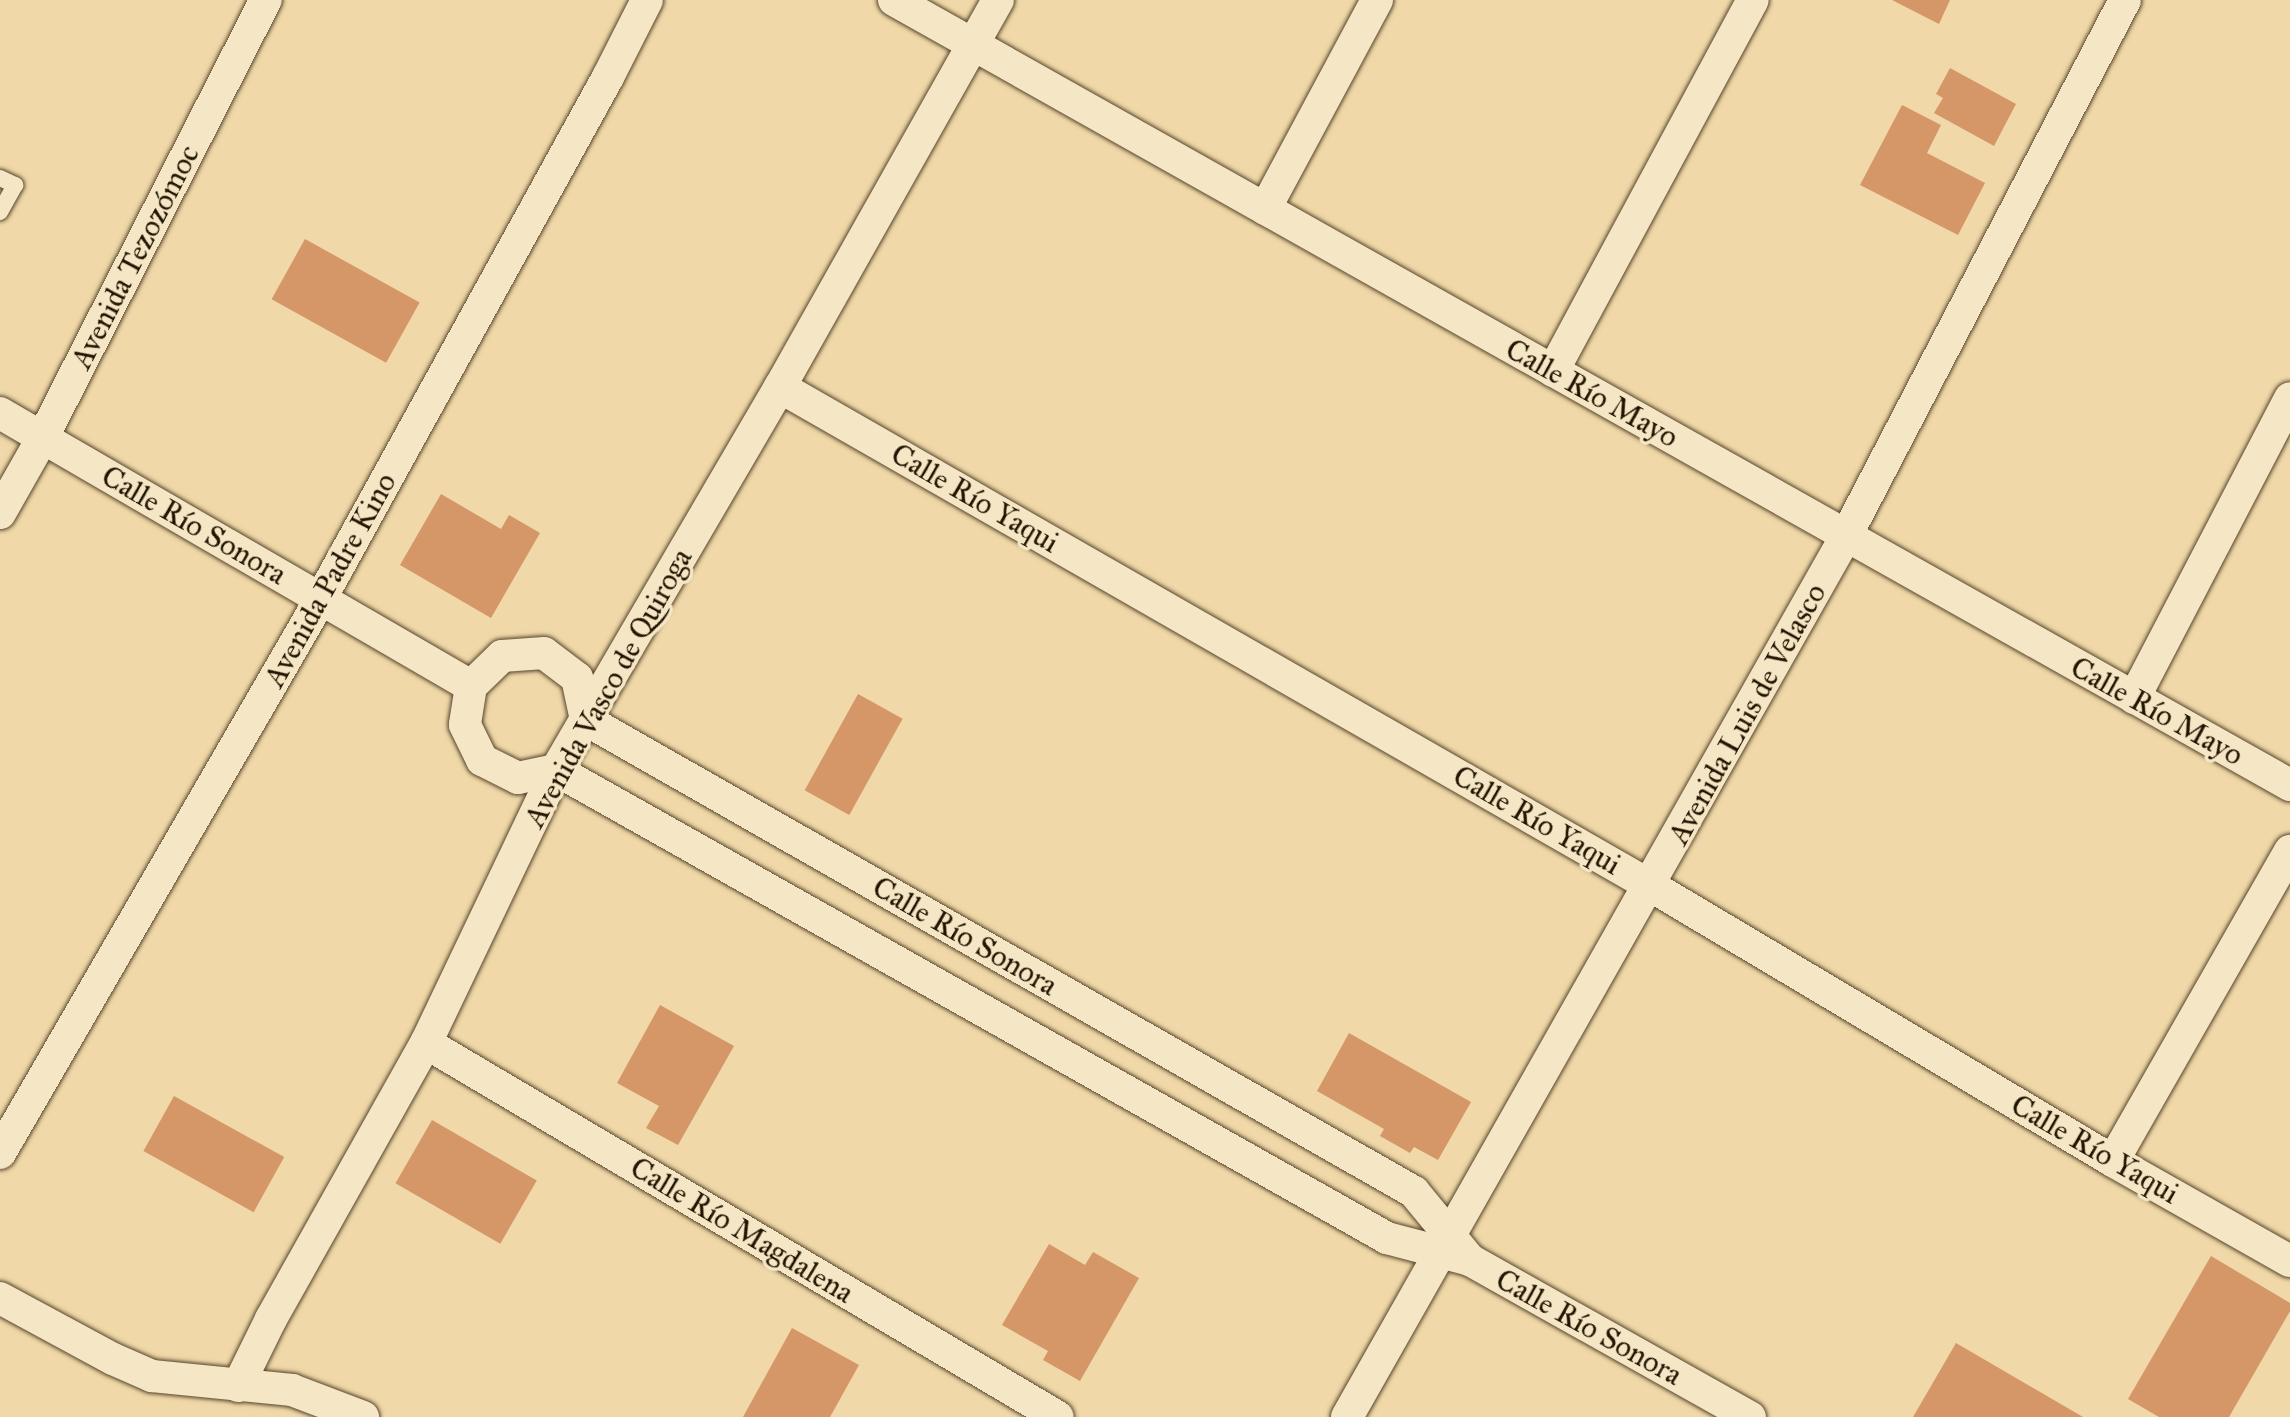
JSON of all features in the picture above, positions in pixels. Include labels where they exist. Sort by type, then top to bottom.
[{"type":"street","name":"Avenida Tezozómoc","points":[[0,513],[43,437],[266,0]]},
{"type":"street","name":"Avenida Padre Kino","points":[[0,1153],[320,600],[608,77],[647,0]]},
{"type":"street","name":"Calle Río Mayo","points":[[894,0],[2290,785]]},
{"type":"street","name":"Avenida Vasco de Quiroga","points":[[238,1386],[271,1319],[426,1043],[556,770],[780,387],[998,0]]},
{"type":"street","points":[[1265,209],[1377,0]]},
{"type":"street","points":[[1553,371],[1753,0]]},
{"type":"street","name":"Avenida Luis de Velasco","points":[[1347,1417],[1454,1250],[1651,886],[1846,536],[2125,0]]},
{"type":"street","name":"Calle Río Yaqui","points":[[780,387],[1651,886],[2113,1161],[2290,1261]]},
{"type":"street","points":[[2134,698],[2290,398]]},
{"type":"street","name":"Calle Río Sonora","points":[[0,413],[471,686]]},
{"type":"street","points":[[556,770],[518,778],[482,760],[465,725],[471,686],[502,656],[544,653],[577,678],[586,720]]},
{"type":"street","name":"Calle Río Sonora","points":[[586,720],[1414,1192],[1454,1250]]},
{"type":"street","name":"Calle Río Sonora","points":[[556,770],[1387,1238],[1454,1250],[1750,1417]]},
{"type":"street","points":[[2113,1161],[2290,851]]},
{"type":"street","name":"Calle Río Magdalena","points":[[426,1043],[1058,1417]]},
{"type":"street","points":[[0,1298],[113,1359],[152,1376],[292,1390],[363,1417]]},
{"type":"lane","points":[[0,178],[15,185],[0,212]]},
{"type":"building","points":[[1892,0],[1950,0],[1939,24]]},
{"type":"building","points":[[1950,68],[2016,104],[1994,146],[1934,113],[1943,98],[1936,94]]},
{"type":"building","points":[[1902,105],[1941,125],[1927,153],[1985,183],[1958,235],[1860,185]]},
{"type":"building","points":[[305,239],[420,303],[386,363],[272,299]]},
{"type":"building","points":[[441,494],[501,529],[509,515],[540,533],[491,618],[400,565]]},
{"type":"building","points":[[858,694],[903,719],[849,815],[805,790]]},
{"type":"building","points":[[660,1005],[734,1046],[678,1145],[646,1128],[659,1106],[617,1083]]},
{"type":"building","points":[[1349,1033],[1471,1102],[1438,1160],[1414,1147],[1410,1153],[1380,1136],[1384,1129],[1317,1091]]},
{"type":"building","points":[[174,1096],[284,1157],[254,1212],[143,1151]]},
{"type":"building","points":[[432,1120],[537,1180],[500,1244],[396,1183]]},
{"type":"building","points":[[1049,1244],[1085,1265],[1093,1252],[1139,1278],[1080,1381],[1043,1360],[1048,1351],[1002,1325]]},
{"type":"building","points":[[2211,1256],[2290,1303],[2290,1311],[2229,1417],[2159,1417],[2128,1399]]},
{"type":"building","points":[[792,1328],[859,1365],[830,1417],[743,1417]]},
{"type":"building","points":[[1956,1343],[2083,1417],[1913,1417]]}]
